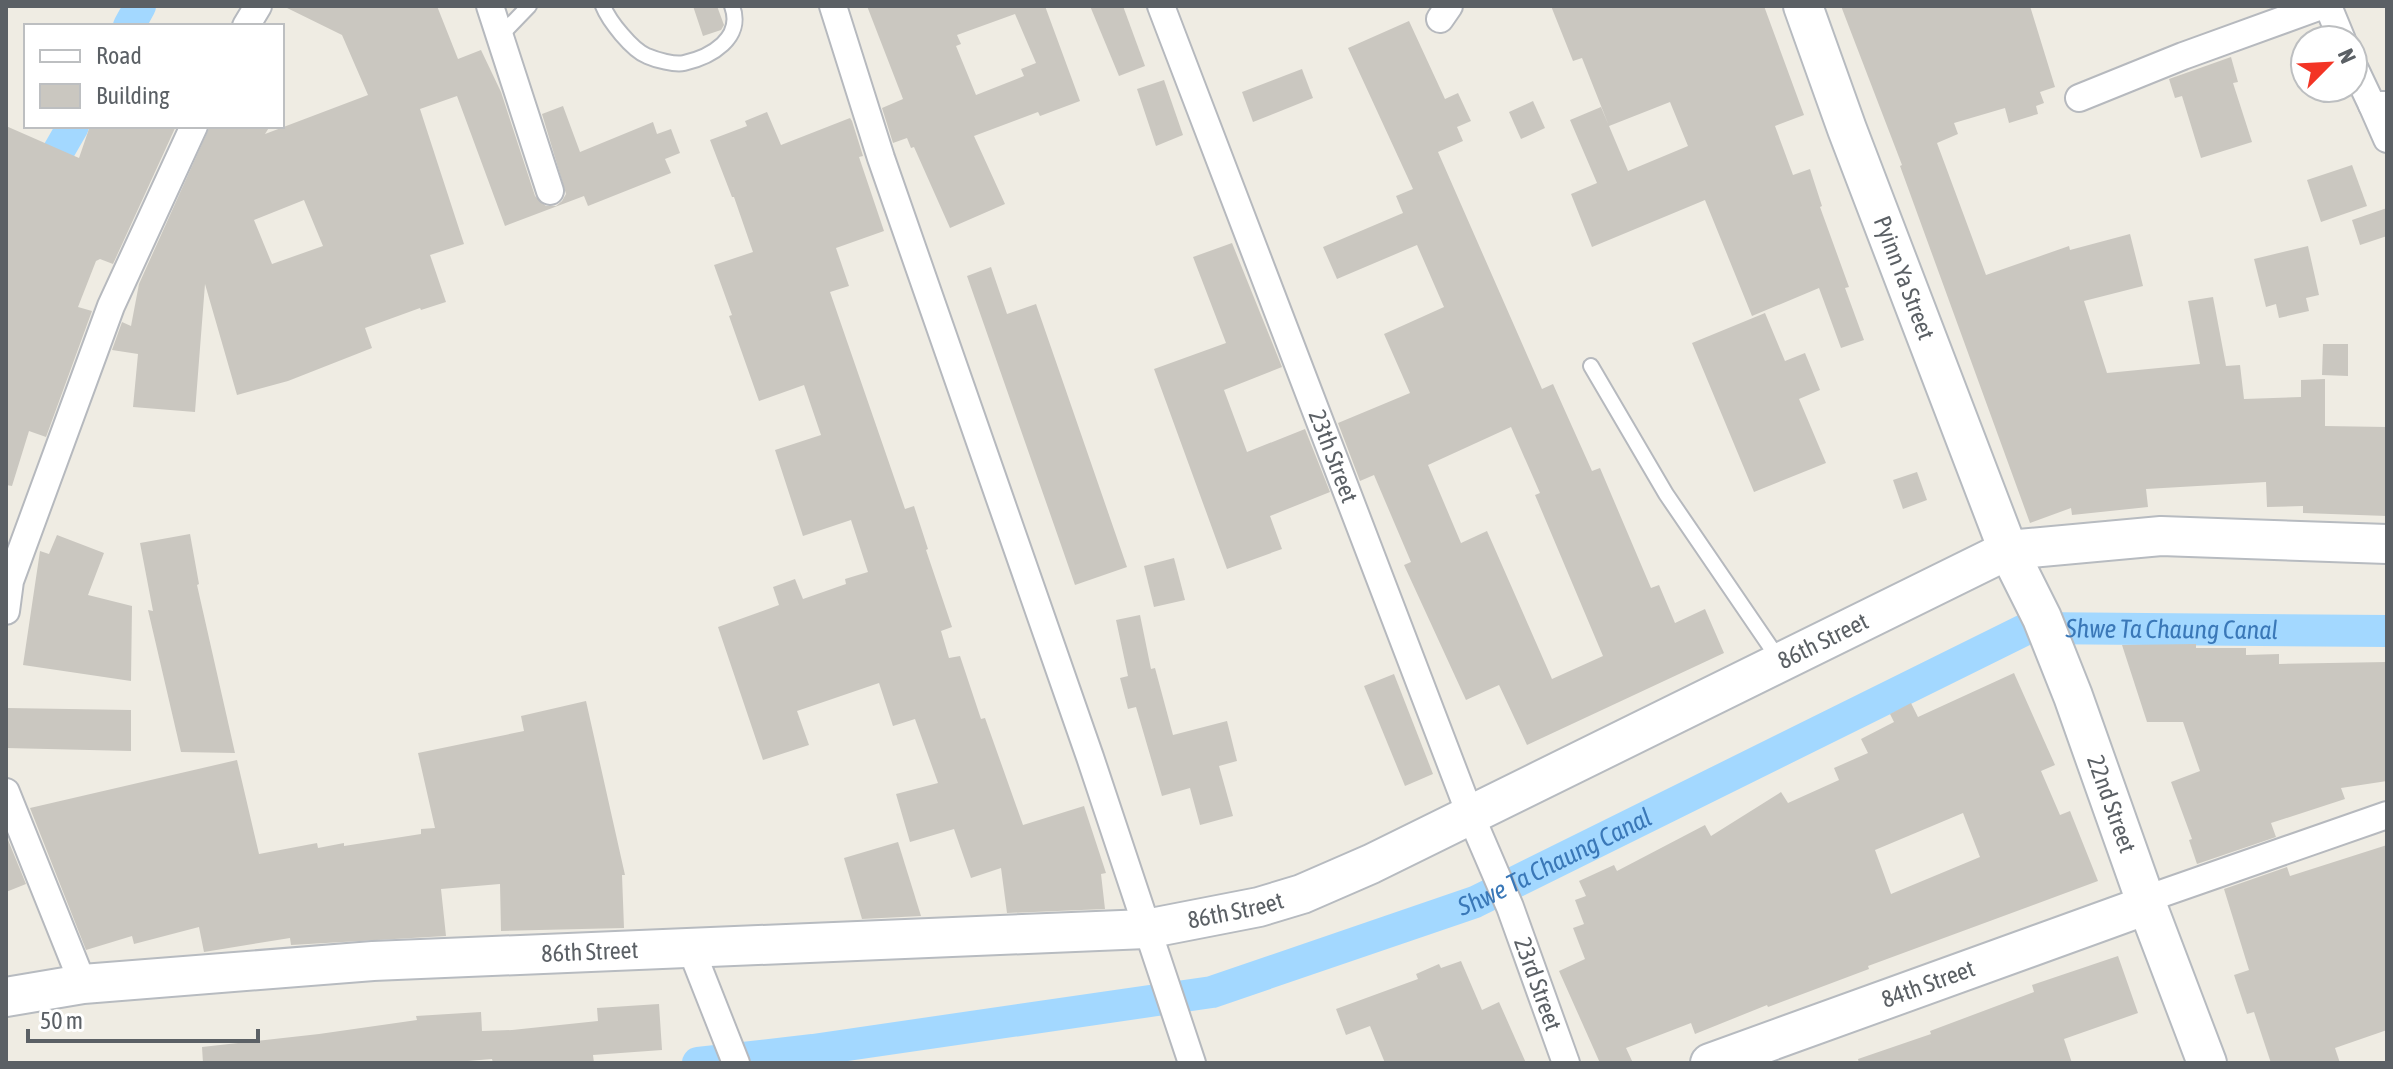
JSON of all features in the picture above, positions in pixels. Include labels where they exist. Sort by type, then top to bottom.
[{"type":"street","points":[[247,24],[258,6]]},
{"type":"street","points":[[490,6],[550,191]]},
{"type":"street","points":[[833,6],[881,158],[1090,757],[1192,1063]]},
{"type":"street","name":"23th Street","points":[[1161,6],[1470,814],[1510,907]]},
{"type":"street","name":"Pyinn Ya Street","points":[[1803,6],[1852,144],[2008,550]]},
{"type":"street","points":[[2079,98],[2321,6]]},
{"type":"street","points":[[2379,105],[2387,139]]},
{"type":"street","points":[[6,611],[10,581],[111,306],[193,128]]},
{"type":"street","name":"86th Street","points":[[6,997],[83,984],[373,961],[1146,929],[1259,907],[1302,894],[1371,864],[2008,550],[2161,536],[2387,544]]},
{"type":"street","name":"22nd Street","points":[[2008,550],[2042,618],[2073,696],[2207,1063]]},
{"type":"street","points":[[6,792],[83,984]]},
{"type":"street","points":[[2147,902],[2387,815]]},
{"type":"street","name":"84th Street","points":[[1710,1063],[2147,902]]},
{"type":"street","name":"23rd Street","points":[[1510,907],[1566,1063]]},
{"type":"street","points":[[691,949],[736,1063]]},
{"type":"lane","points":[[500,36],[529,6]]},
{"type":"lane","points":[[603,6],[609,21],[645,56],[681,64],[719,50],[735,27],[736,15],[732,6]]},
{"type":"lane","points":[[1591,366],[1666,494],[1780,661]]},
{"type":"building","points":[[283,6],[437,6],[458,59],[481,50],[501,92],[535,196],[546,206],[556,206],[566,194],[542,114],[563,106],[580,152],[653,122],[657,134],[671,129],[680,153],[665,159],[671,173],[588,206],[584,196],[505,226],[457,96],[420,109],[464,244],[430,255],[446,302],[365,328],[372,348],[288,381],[237,395],[205,284],[195,412],[133,407],[138,354],[112,350],[122,322],[131,326],[139,284],[209,128],[269,128],[265,134],[368,95],[342,35]],"holes":[[[304,200],[323,246],[272,264],[254,220]]]},
{"type":"building","points":[[693,6],[717,6],[724,25],[721,30],[703,36]]},
{"type":"building","points":[[867,6],[1045,6],[1080,101],[1040,116],[1038,112],[974,136],[1005,204],[950,228],[914,147],[911,148],[907,138],[893,143],[882,108],[903,99]],"holes":[[[1015,14],[1036,63],[1021,69],[1024,76],[976,95],[956,46],[961,44],[957,35]]]},
{"type":"building","points":[[1090,6],[1123,6],[1145,66],[1119,76]]},
{"type":"building","points":[[1551,6],[1764,6],[1804,115],[1775,126],[1793,175],[1810,169],[1820,207],[1849,287],[1845,288],[1864,340],[1841,348],[1819,288],[1752,316],[1705,200],[1592,247],[1571,194],[1597,183],[1570,120],[1601,107],[1609,125],[1582,58],[1573,61]],"holes":[[[1670,102],[1688,146],[1628,171],[1609,126]]]},
{"type":"building","points":[[1841,6],[2030,6],[2055,87],[2040,92],[2044,103],[2036,106],[2038,114],[2009,123],[2005,108],[1954,123],[1958,134],[1937,143],[1986,275],[2069,246],[2070,250],[2130,234],[2143,286],[2084,301],[2107,373],[2200,364],[2188,301],[2213,297],[2226,366],[2240,365],[2244,399],[2301,397],[2301,380],[2325,379],[2325,426],[2387,427],[2387,516],[2303,513],[2303,506],[2267,507],[2266,482],[2146,489],[2148,507],[2072,515],[2071,508],[2030,523],[1902,165]]},
{"type":"building","points":[[1409,21],[1445,99],[1458,93],[1471,121],[1457,127],[1463,141],[1438,152],[1542,389],[1553,384],[1592,471],[1600,468],[1651,588],[1659,585],[1675,623],[1705,609],[1724,653],[1527,745],[1499,685],[1466,700],[1404,565],[1411,562],[1374,475],[1360,481],[1338,423],[1410,393],[1384,334],[1444,307],[1417,245],[1337,279],[1323,247],[1403,213],[1396,196],[1413,189],[1348,48]],"holes":[[[1511,427],[1540,493],[1535,495],[1603,656],[1552,679],[1487,531],[1461,543],[1428,465]]]},
{"type":"building","points":[[2231,57],[2238,82],[2233,83],[2252,142],[2201,158],[2182,96],[2175,98],[2169,79]]},
{"type":"building","points":[[1302,69],[1313,98],[1253,122],[1242,92]]},
{"type":"building","points":[[1164,80],[1183,135],[1156,146],[1137,89]]},
{"type":"building","points":[[1533,101],[1545,128],[1521,139],[1509,112]]},
{"type":"building","points":[[767,112],[781,145],[850,118],[852,121],[863,156],[859,157],[884,231],[836,248],[849,286],[830,292],[905,509],[914,506],[928,549],[952,627],[941,631],[949,658],[960,656],[1023,825],[1084,806],[1106,873],[1101,874],[1105,909],[1007,913],[1001,868],[971,878],[954,829],[910,842],[896,794],[938,783],[915,719],[893,726],[879,683],[797,711],[809,745],[763,760],[718,627],[779,605],[773,587],[795,579],[803,599],[846,584],[845,579],[868,572],[851,520],[803,536],[775,450],[821,435],[804,385],[759,401],[714,265],[753,252],[710,140],[747,126],[745,121]]},
{"type":"building","points":[[6,126],[79,158],[89,128],[175,128],[113,264],[100,259],[96,261],[78,307],[92,311],[46,437],[29,431],[12,486],[6,485]]},
{"type":"building","points":[[2352,165],[2367,206],[2321,222],[2307,180]]},
{"type":"building","points":[[2387,208],[2387,236],[2360,245],[2352,220]]},
{"type":"building","points":[[1232,243],[1282,367],[1224,390],[1247,452],[1305,429],[1330,492],[1270,516],[1282,549],[1227,569],[1154,369],[1226,343],[1193,257]]},
{"type":"building","points":[[2308,246],[2319,295],[2306,298],[2309,311],[2279,318],[2276,304],[2266,307],[2254,259]]},
{"type":"building","points":[[991,267],[1007,314],[1036,304],[1127,567],[1075,585],[967,276]]},
{"type":"building","points":[[1765,313],[1785,361],[1805,353],[1820,390],[1799,399],[1826,463],[1754,492],[1692,343]]},
{"type":"building","points":[[2323,344],[2348,344],[2348,376],[2322,375]]},
{"type":"building","points":[[1917,472],[1927,500],[1903,509],[1893,480]]},
{"type":"building","points":[[190,534],[197,585],[235,753],[181,752],[148,610],[153,611],[140,543]]},
{"type":"building","points":[[57,535],[104,553],[88,595],[132,606],[131,681],[23,665],[40,551],[49,554]]},
{"type":"building","points":[[1174,558],[1185,600],[1154,607],[1144,566]]},
{"type":"building","points":[[1140,615],[1151,669],[1155,668],[1173,735],[1227,721],[1237,761],[1219,766],[1233,816],[1200,825],[1190,788],[1162,796],[1136,707],[1128,709],[1120,678],[1128,676],[1116,620]]},
{"type":"building","points":[[2196,644],[2196,648],[2246,648],[2246,655],[2279,654],[2279,664],[2387,662],[2387,781],[2341,788],[2345,799],[2271,823],[2276,837],[2197,864],[2189,840],[2192,839],[2171,782],[2200,771],[2183,722],[2147,722],[2122,645]]},
{"type":"building","points":[[2014,673],[2055,765],[2041,771],[2060,815],[2070,811],[2098,881],[1695,1034],[1691,1023],[1626,1048],[1633,1063],[1600,1063],[1559,971],[1585,959],[1573,928],[1584,924],[1575,900],[1586,896],[1579,881],[1614,865],[1617,871],[1705,825],[1711,836],[1781,792],[1788,803],[1839,780],[1834,768],[1868,753],[1861,739],[1894,722],[1890,714],[1911,703],[1918,717]],"holes":[[[1963,813],[1980,857],[1891,894],[1875,850]]]},
{"type":"building","points":[[1394,674],[1433,774],[1405,786],[1364,686]]},
{"type":"building","points":[[586,701],[625,875],[622,875],[624,928],[501,931],[500,884],[441,889],[446,936],[291,945],[290,938],[204,952],[199,927],[134,944],[132,936],[86,950],[30,808],[237,760],[259,854],[317,843],[318,848],[344,843],[344,846],[421,834],[421,829],[435,828],[418,753],[524,731],[521,716]]},
{"type":"building","points":[[7,708],[131,710],[131,751],[6,748]]},
{"type":"building","points":[[6,835],[26,884],[6,892]]},
{"type":"building","points":[[898,842],[921,916],[862,919],[844,858]]},
{"type":"building","points":[[2387,845],[2387,1030],[2335,1048],[2340,1063],[2271,1063],[2254,1012],[2247,1014],[2234,975],[2249,970],[2224,889],[2287,867],[2290,876]]},
{"type":"building","points":[[2118,956],[2138,1013],[2064,1039],[2072,1063],[1859,1063],[1858,1059],[1931,1034],[1930,1031],[2034,992],[2032,985]]},
{"type":"building","points":[[1461,961],[1482,1010],[1499,1002],[1526,1063],[1385,1063],[1370,1026],[1346,1035],[1336,1009],[1418,979],[1416,974],[1439,964],[1441,968]]},
{"type":"building","points":[[659,1004],[662,1050],[593,1055],[594,1063],[493,1063],[492,1059],[444,1063],[203,1063],[202,1047],[417,1020],[416,1016],[481,1012],[482,1031],[512,1030],[598,1021],[597,1008]]},
{"type":"waterway","points":[[130,24],[140,6]]},
{"type":"waterway","points":[[6,262],[27,206],[72,128]]},
{"type":"waterway","name":"Shwe Ta Chaung Canal","points":[[698,1063],[813,1050],[1212,992],[1475,902],[2028,628],[2387,631]]}]
